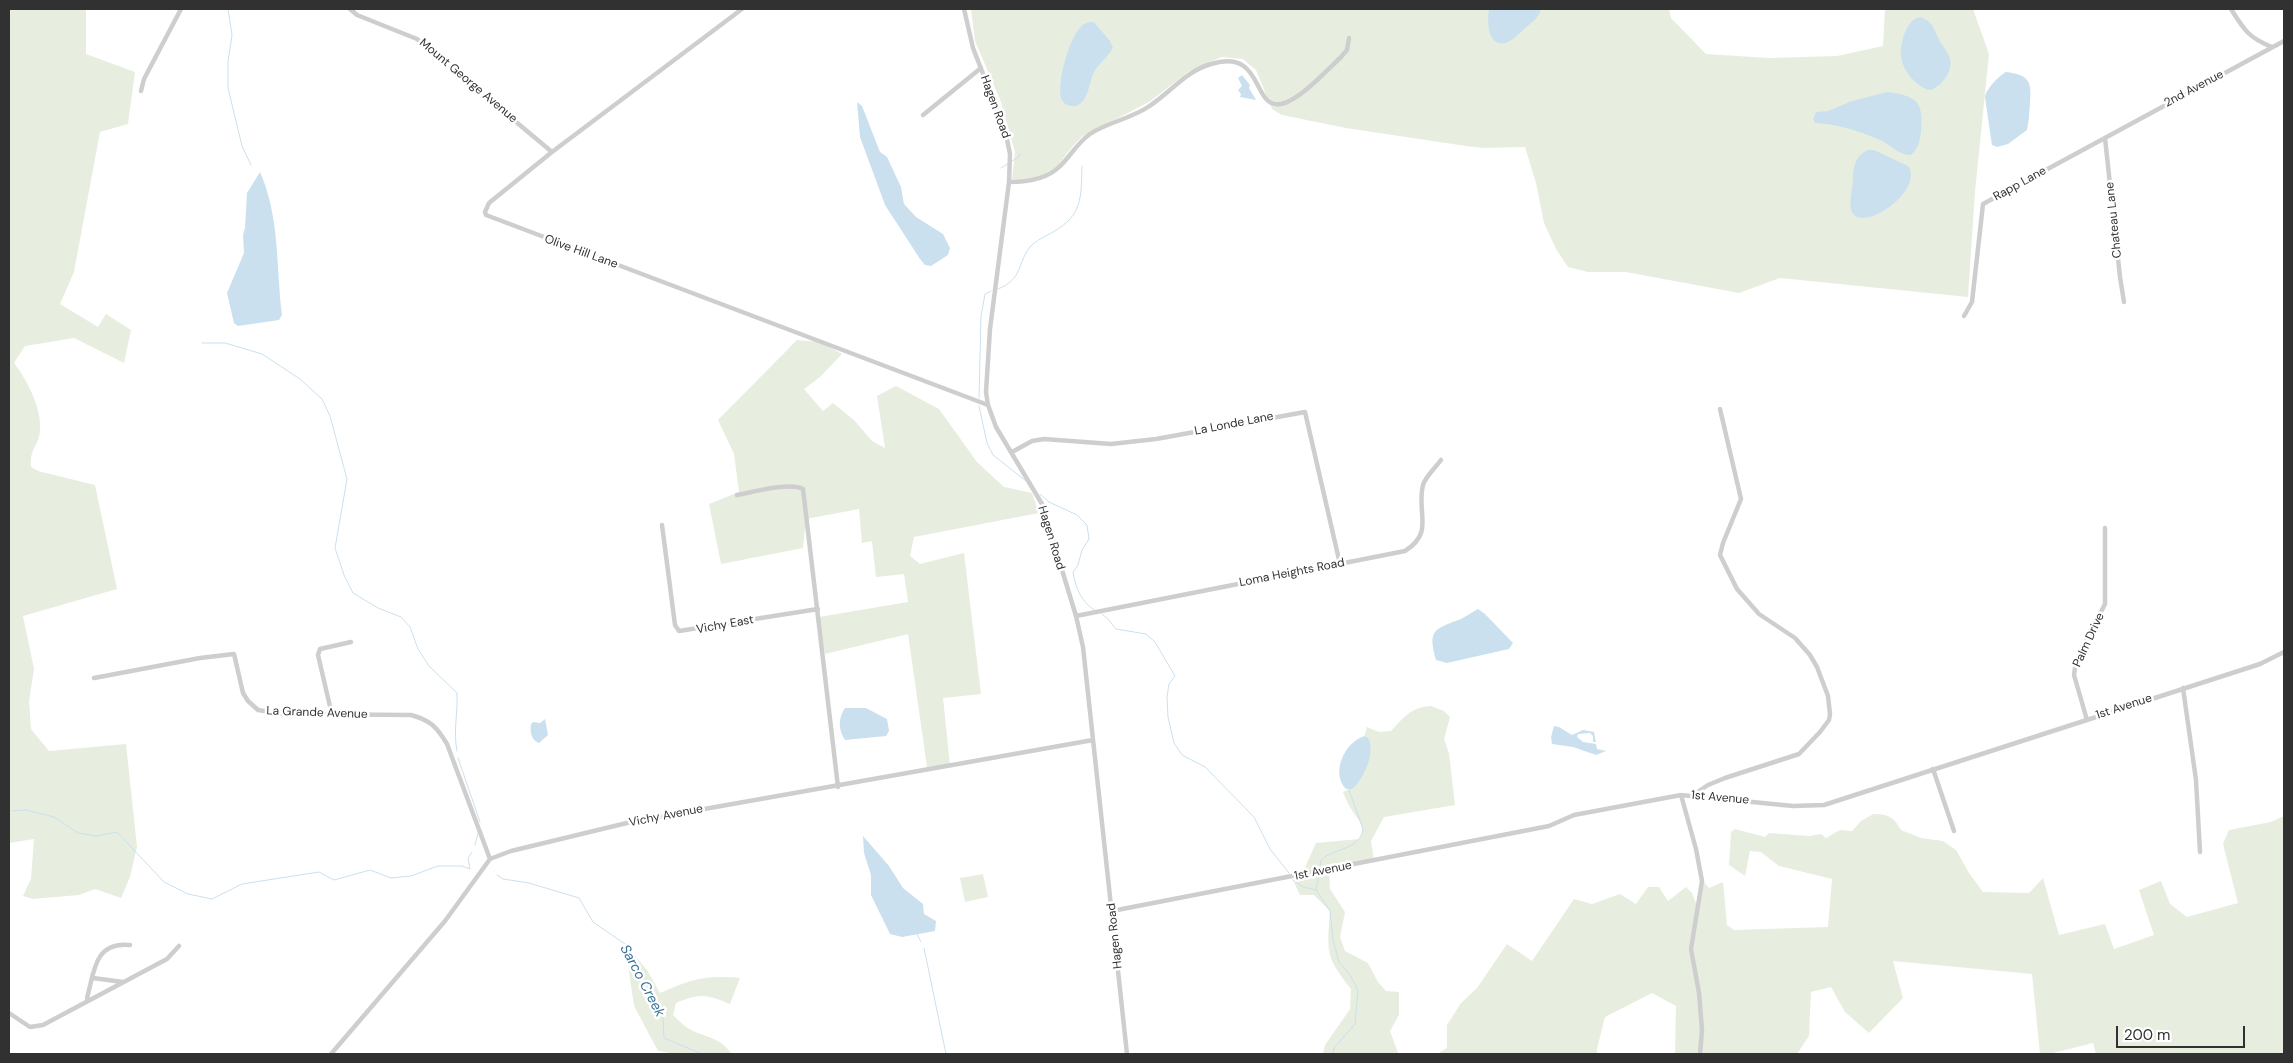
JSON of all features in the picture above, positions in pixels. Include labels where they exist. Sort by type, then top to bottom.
[{"type":"street","points":[[141,91],[144,79],[181,9]]},
{"type":"street","name":"Mount George Avenue","points":[[350,9],[357,15],[417,39],[552,152]]},
{"type":"street","name":"Olive Hill Lane","points":[[742,9],[552,152],[489,203],[485,212],[486,215],[988,406]]},
{"type":"street","name":"Hagen Road","points":[[964,9],[970,41],[1005,130],[1010,157],[1009,182],[990,329],[986,392],[988,406],[996,427],[1042,504],[1076,616],[1084,655],[1127,1054]]},
{"type":"street","points":[[2231,9],[2247,34],[2256,41],[2272,47]]},
{"type":"street","points":[[1009,182],[1038,179],[1056,170],[1075,147],[1089,134],[1148,107],[1190,74],[1211,64],[1232,61],[1242,63],[1251,72],[1266,98],[1276,104],[1290,101],[1341,57],[1347,50],[1349,38]]},
{"type":"street","name":"2nd Avenue","points":[[2105,138],[2284,41]]},
{"type":"street","points":[[923,115],[980,68]]},
{"type":"street","name":"Chateau Lane","points":[[2105,138],[2124,302]]},
{"type":"street","name":"Rapp Lane","points":[[1964,316],[1972,302],[1983,204],[2105,138]]},
{"type":"street","points":[[1694,795],[1708,785],[1725,778],[1799,754],[1820,732],[1829,720],[1830,714],[1828,696],[1817,667],[1810,655],[1795,638],[1759,614],[1737,588],[1720,555],[1722,543],[1741,499],[1720,409]]},
{"type":"street","name":"La Londe Lane","points":[[1012,452],[1032,441],[1044,438],[1111,444],[1156,439],[1305,412],[1340,564]]},
{"type":"street","name":"Loma Heights Road","points":[[1076,616],[1405,551],[1416,544],[1423,532],[1423,484],[1441,460]]},
{"type":"street","points":[[737,495],[789,486],[803,488],[838,786]]},
{"type":"street","name":"Vichy East","points":[[662,525],[675,625],[679,631],[818,609]]},
{"type":"street","name":"Palm Drive","points":[[2087,720],[2074,670],[2076,661],[2105,604],[2105,528]]},
{"type":"street","points":[[332,715],[318,655],[320,648],[350,642]]},
{"type":"street","name":"1st Avenue","points":[[1112,911],[1549,826],[1574,816],[1681,795],[1787,806],[1814,806],[2260,664],[2284,652]]},
{"type":"street","name":"La Grande Avenue","points":[[94,678],[200,658],[234,654],[243,693],[248,701],[258,710],[266,713],[411,716],[434,724],[447,744],[490,859]]},
{"type":"street","points":[[2183,688],[2196,780],[2200,852]]},
{"type":"street","name":"Vichy Avenue","points":[[490,859],[511,851],[631,822],[1093,740]]},
{"type":"street","points":[[1933,769],[1954,831]]},
{"type":"street","points":[[1681,795],[1696,849],[1702,881],[1691,949],[1699,993],[1702,1030],[1700,1054]]},
{"type":"street","points":[[331,1054],[445,921],[490,859]]},
{"type":"street","points":[[88,1001],[96,960],[102,953],[117,947],[130,945]]},
{"type":"street","points":[[9,1013],[30,1027],[42,1025],[168,959],[179,946]]},
{"type":"street","points":[[93,978],[124,982]]},
{"type":"green space","points":[[9,9],[86,9],[86,54],[135,72],[128,124],[100,132],[74,272],[60,304],[98,327],[106,314],[131,330],[124,363],[74,338],[25,346],[14,363],[30,388],[40,418],[39,437],[32,453],[31,467],[38,471],[95,485],[117,589],[23,616],[34,669],[29,701],[31,729],[49,751],[126,744],[137,847],[130,877],[121,898],[95,889],[79,895],[33,899],[23,896],[31,879],[34,839],[9,843]]},
{"type":"green space","points":[[971,9],[1669,9],[1671,18],[1706,54],[1769,58],[1837,56],[1883,46],[1885,9],[1973,9],[1989,54],[1975,192],[1968,297],[1780,278],[1739,293],[1626,272],[1588,272],[1568,267],[1556,249],[1544,223],[1536,183],[1525,147],[1484,148],[1466,146],[1346,128],[1282,115],[1272,109],[1256,70],[1243,59],[1222,57],[1188,72],[1149,102],[1083,136],[1048,174],[1027,180],[1012,179],[1015,152],[1001,102],[975,41]]},
{"type":"green space","points":[[797,340],[820,342],[842,354],[820,377],[804,389],[823,411],[833,403],[854,420],[872,441],[885,448],[877,396],[896,386],[939,409],[977,462],[1004,487],[1032,493],[1039,513],[914,537],[910,556],[920,564],[964,553],[981,694],[943,698],[950,765],[927,767],[908,634],[825,654],[819,617],[908,602],[904,574],[876,577],[872,541],[862,543],[859,509],[806,519],[803,548],[721,564],[709,504],[739,492],[734,454],[718,420]]},
{"type":"green space","points":[[1431,706],[1444,711],[1450,717],[1444,739],[1449,753],[1455,805],[1384,817],[1371,841],[1374,861],[1329,869],[1330,889],[1345,912],[1340,937],[1345,951],[1368,963],[1378,982],[1386,991],[1399,992],[1399,1015],[1390,1031],[1398,1053],[1402,1054],[1323,1054],[1325,1045],[1350,1009],[1351,989],[1332,961],[1328,945],[1330,911],[1314,895],[1300,895],[1293,880],[1302,874],[1316,843],[1359,839],[1362,835],[1362,826],[1343,792],[1357,783],[1365,771],[1369,748],[1369,740],[1364,737],[1367,727],[1379,732],[1391,731],[1404,717],[1413,711],[1418,708]]},
{"type":"green space","points":[[1873,814],[1887,816],[1896,822],[1901,830],[1921,838],[1943,841],[1956,850],[1969,873],[1983,892],[2029,893],[2043,878],[2059,935],[2105,924],[2114,949],[2154,935],[2139,890],[2161,881],[2170,904],[2187,917],[2238,903],[2223,844],[2229,830],[2271,822],[2284,816],[2284,1054],[2096,1054],[2093,1043],[2049,1054],[2040,1054],[2032,974],[1893,961],[1903,998],[1869,1033],[1845,1012],[1831,987],[1811,992],[1809,1036],[1797,1054],[1675,1054],[1676,1006],[1652,993],[1605,1017],[1597,1054],[1437,1054],[1447,1048],[1447,1025],[1461,1003],[1477,988],[1507,944],[1532,961],[1574,899],[1592,904],[1620,894],[1636,904],[1648,887],[1659,887],[1668,901],[1686,887],[1692,893],[1697,906],[1704,882],[1709,888],[1723,882],[1727,925],[1734,930],[1828,927],[1832,879],[1779,866],[1761,852],[1750,851],[1745,876],[1729,865],[1731,832],[1735,829],[1765,837],[1769,833],[1809,836],[1821,834],[1826,838],[1840,830],[1852,831],[1861,821]]},
{"type":"green space","points":[[983,874],[988,897],[965,902],[960,878]]},
{"type":"green space","points":[[625,944],[647,970],[660,993],[699,979],[717,977],[740,978],[730,1004],[715,998],[697,996],[676,1003],[673,1015],[689,1029],[718,1041],[732,1054],[676,1054],[658,1051],[634,1006]]},
{"type":"water","points":[[1489,9],[1541,9],[1536,18],[1516,36],[1508,42],[1501,43],[1496,42],[1490,33]]},
{"type":"water","points":[[1920,17],[1931,24],[1950,61],[1949,72],[1946,77],[1939,85],[1930,90],[1920,86],[1911,78],[1904,67],[1901,56],[1905,33],[1911,22]]},
{"type":"water","points":[[1094,22],[1110,41],[1113,48],[1094,72],[1083,101],[1074,106],[1069,105],[1062,100],[1060,91],[1062,72],[1068,51],[1081,26]]},
{"type":"water","points":[[2006,72],[2024,77],[2029,84],[2028,124],[2027,130],[2008,144],[1997,147],[1992,145],[1985,97],[1993,83]]},
{"type":"water","points":[[1242,75],[1250,85],[1249,88],[1256,100],[1240,97],[1241,94],[1238,90],[1242,86],[1238,78]]},
{"type":"water","points":[[1887,92],[1911,98],[1919,107],[1922,121],[1920,138],[1917,147],[1911,155],[1902,154],[1884,142],[1848,128],[1815,123],[1813,119],[1816,112],[1828,111],[1852,101]]},
{"type":"water","points":[[857,102],[862,106],[880,152],[887,157],[901,187],[904,204],[916,217],[943,234],[950,248],[948,255],[931,266],[925,265],[920,259],[885,205],[860,137]]},
{"type":"water","points":[[1868,150],[1874,150],[1908,166],[1911,175],[1908,186],[1891,206],[1868,217],[1859,217],[1852,212],[1850,205],[1854,169],[1858,158]]},
{"type":"water","points":[[260,172],[271,207],[274,224],[282,315],[279,320],[238,326],[234,323],[227,293],[244,253],[243,235],[247,193]]},
{"type":"water","points":[[1478,609],[1513,643],[1509,649],[1447,663],[1436,660],[1432,642],[1435,632],[1439,628],[1461,619]]},
{"type":"water","points":[[845,708],[866,708],[887,719],[889,731],[886,736],[845,740],[840,724]]},
{"type":"water","points":[[545,719],[548,735],[539,743],[534,740],[531,724],[533,722],[540,723]]},
{"type":"water","points":[[1554,726],[1572,735],[1583,730],[1594,732],[1596,742],[1593,742],[1593,736],[1590,733],[1578,734],[1577,737],[1583,742],[1596,744],[1597,749],[1606,751],[1596,755],[1573,747],[1552,744],[1551,737]]},
{"type":"water","points":[[1365,736],[1368,738],[1371,750],[1368,765],[1356,785],[1352,789],[1346,789],[1339,775],[1342,758],[1351,744]]},
{"type":"water","points":[[863,836],[889,866],[903,888],[923,904],[924,914],[936,921],[935,931],[902,937],[890,934],[871,895],[871,875],[864,853]]},
{"type":"waterway","points":[[228,9],[232,35],[228,62],[228,88],[242,146],[251,165]]},
{"type":"waterway","points":[[1012,161],[1019,157],[1020,154]]},
{"type":"waterway","points":[[1001,168],[1009,163]]},
{"type":"waterway","points":[[998,289],[1012,281],[1016,276],[1030,247],[1063,226],[1075,212],[1080,196],[1082,166]]},
{"type":"waterway","points":[[979,398],[981,316],[985,294],[991,291]]},
{"type":"waterway","points":[[202,343],[225,343],[262,354],[300,379],[322,399],[330,416],[347,479],[335,548],[344,575],[353,593],[378,608],[401,617],[410,627],[418,649],[429,666],[457,693],[455,736],[457,751]]},
{"type":"waterway","points":[[979,406],[987,443],[993,455],[1026,481]]},
{"type":"waterway","points":[[1040,494],[1049,502],[1077,515],[1087,525],[1089,539],[1073,572],[1079,593],[1094,610]]},
{"type":"waterway","points":[[1102,614],[1116,629],[1146,634],[1155,642],[1175,676],[1169,684],[1167,697],[1168,717],[1174,743],[1182,755],[1205,767],[1254,817],[1270,849],[1289,873]]},
{"type":"waterway","points":[[458,758],[480,822]]},
{"type":"waterway","points":[[1320,867],[1321,860],[1326,856],[1352,845],[1361,836],[1363,829],[1349,790]]},
{"type":"waterway","name":"Sarco Creek","points":[[9,811],[26,810],[54,817],[78,833],[96,836],[117,832],[164,882],[188,894],[212,899],[242,884],[319,872],[334,880],[370,870],[391,878],[411,876],[438,866],[462,866],[470,869],[468,858],[472,852]]},
{"type":"waterway","points":[[475,845],[478,833]]},
{"type":"waterway","name":"Sarco Creek","points":[[497,875],[503,879],[529,883],[579,898],[593,922],[625,944],[638,966],[663,1018],[664,1038],[702,1054]]},
{"type":"waterway","points":[[1319,875],[1316,890],[1330,911],[1333,940],[1339,962],[1350,975],[1358,991],[1355,1024],[1334,1048],[1333,1054]]},
{"type":"waterway","points":[[1293,880],[1303,887],[1316,890]]},
{"type":"waterway","points":[[917,934],[921,942]]},
{"type":"waterway","points":[[924,948],[946,1054]]}]
